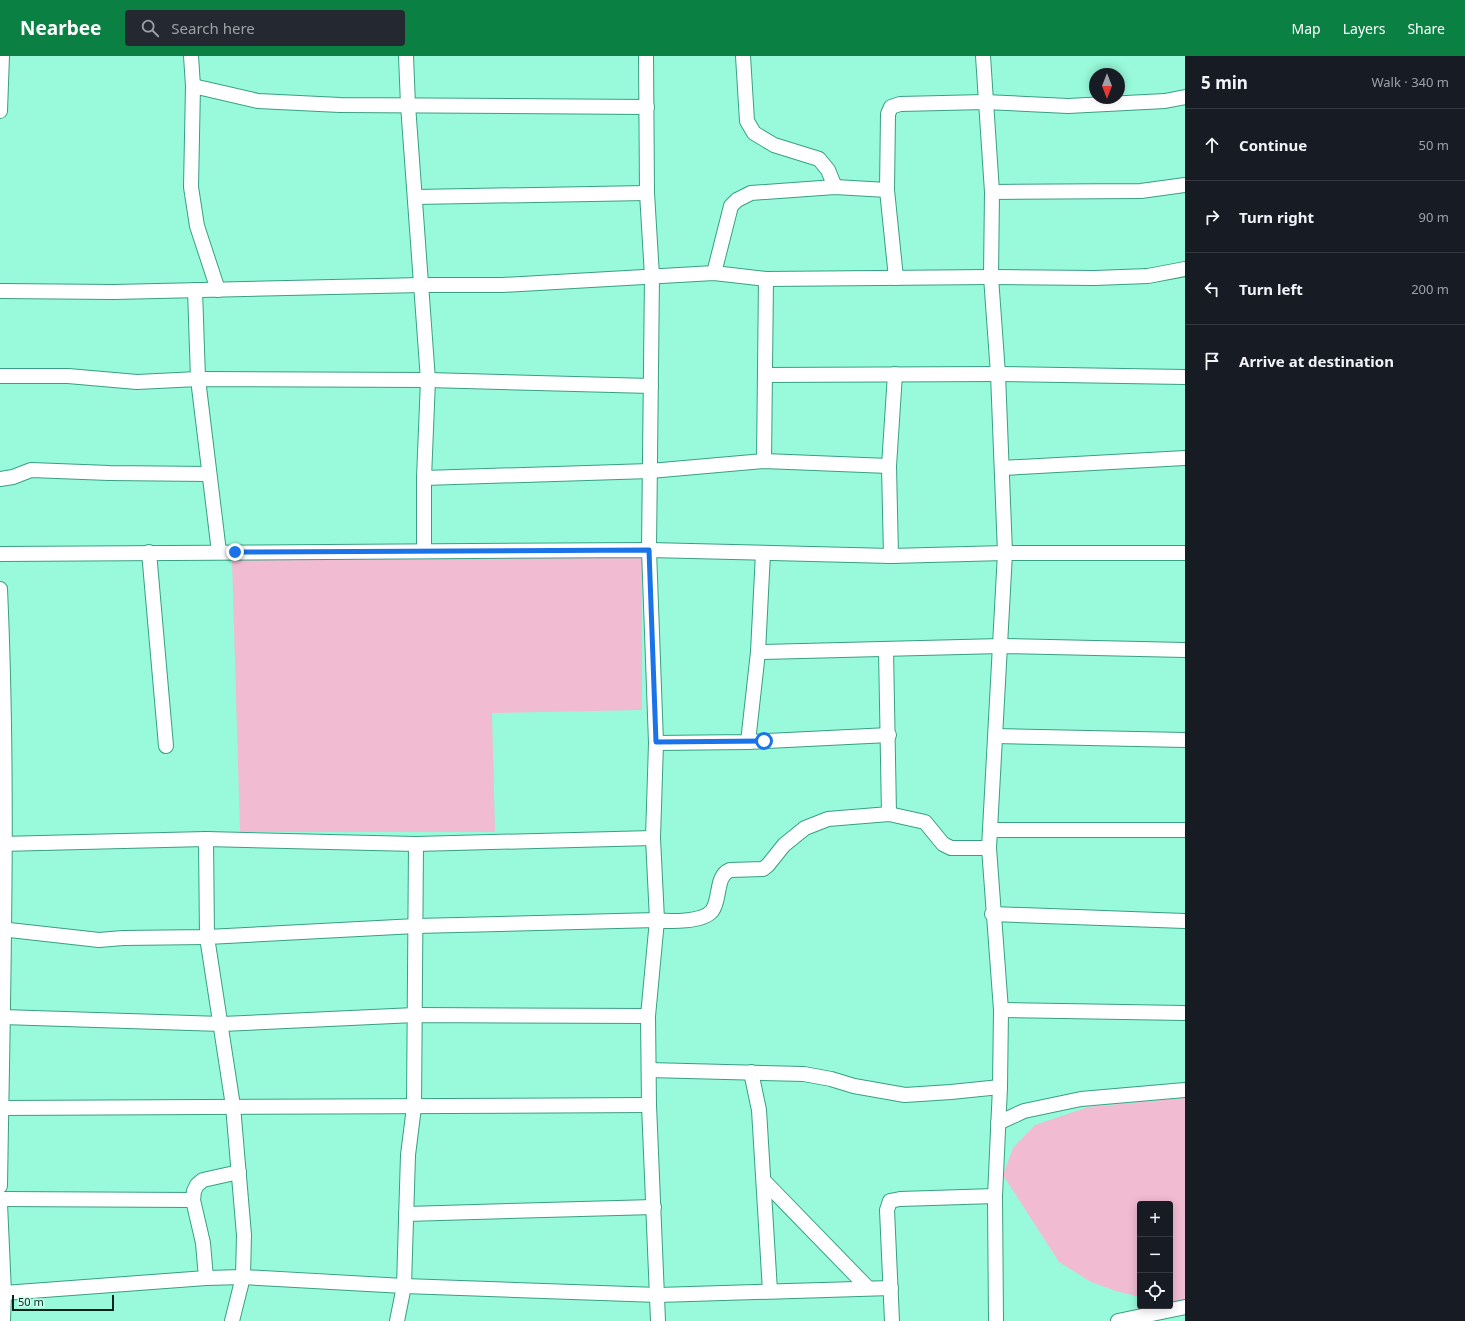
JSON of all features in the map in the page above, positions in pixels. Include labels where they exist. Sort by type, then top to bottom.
[{"type":"street","points":[[0,111],[2,56]]},
{"type":"street","points":[[191,56],[191,187],[197,226],[218,290]]},
{"type":"street","points":[[406,56],[408,105],[428,380],[424,478],[424,551]]},
{"type":"street","points":[[646,56],[647,193],[652,276],[649,550],[656,742],[653,838],[657,920],[648,1016],[648,1070],[658,1321]]},
{"type":"street","points":[[743,56],[746,121],[754,133],[774,145],[819,159],[828,170],[835,187]]},
{"type":"street","points":[[983,56],[992,192],[991,277],[998,374],[1005,553],[989,848],[992,914],[1000,1010],[1000,1087],[995,1196],[996,1321]]},
{"type":"street","points":[[192,86],[258,101],[340,105],[646,107]]},
{"type":"street","points":[[896,278],[888,190],[888,114],[891,106],[900,104],[986,102],[1068,106],[1165,101],[1185,97]]},
{"type":"street","points":[[992,192],[1141,191],[1185,185]]},
{"type":"street","points":[[714,273],[731,206],[737,200],[750,193],[835,187],[888,190]]},
{"type":"street","points":[[415,197],[647,193]]},
{"type":"street","points":[[0,292],[218,290],[422,284],[502,285],[714,273],[766,279],[991,277],[1095,278],[1148,276],[1185,269]]},
{"type":"street","points":[[764,461],[766,279]]},
{"type":"street","points":[[195,290],[198,379],[208,474],[219,552]]},
{"type":"street","points":[[891,556],[889,466],[895,374]]},
{"type":"street","points":[[765,375],[998,374],[1185,377]]},
{"type":"street","points":[[0,376],[68,376],[137,382],[198,379],[428,380],[651,386]]},
{"type":"street","points":[[1002,468],[1185,458]]},
{"type":"street","points":[[424,478],[650,472],[764,461],[889,466]]},
{"type":"street","points":[[0,479],[13,477],[31,470],[109,473],[208,474]]},
{"type":"street","points":[[0,554],[649,550],[891,556],[1005,553],[1185,553]]},
{"type":"street","points":[[149,552],[166,746]]},
{"type":"street","points":[[748,742],[758,652],[763,553]]},
{"type":"street","points":[[0,589],[2,844],[0,1186]]},
{"type":"street","points":[[758,652],[1001,646],[1185,650]]},
{"type":"street","points":[[886,649],[890,814]]},
{"type":"street","points":[[656,742],[748,742],[889,735]]},
{"type":"street","points":[[996,736],[1185,740]]},
{"type":"street","points":[[2,929],[99,940],[123,938],[207,937],[416,926],[657,920],[674,923],[705,916],[711,911],[720,888],[722,875],[726,871],[763,869],[784,845],[805,828],[816,822],[828,819],[890,814],[925,822],[943,844],[951,848],[989,848]]},
{"type":"street","points":[[990,830],[1185,830]]},
{"type":"street","points":[[2,844],[206,838],[416,844],[653,838]]},
{"type":"street","points":[[206,838],[207,937],[222,1024],[233,1106],[244,1235],[243,1277],[232,1321]]},
{"type":"street","points":[[397,1321],[404,1286],[408,1155],[414,1107],[416,844]]},
{"type":"street","points":[[992,914],[1185,921]]},
{"type":"street","points":[[1000,1010],[1185,1013]]},
{"type":"street","points":[[2,1017],[222,1024],[415,1015],[648,1016]]},
{"type":"street","points":[[648,1070],[804,1074],[832,1079],[854,1086],[905,1095],[1000,1087]]},
{"type":"street","points":[[750,1072],[759,1110],[770,1291]]},
{"type":"street","points":[[998,1124],[1024,1111],[1082,1098],[1185,1090]]},
{"type":"street","points":[[1,1108],[649,1105]]},
{"type":"street","points":[[206,1278],[203,1243],[192,1200],[197,1185],[203,1180],[239,1172]]},
{"type":"street","points":[[764,1181],[868,1288]]},
{"type":"street","points":[[892,1321],[887,1210],[890,1201],[900,1198],[995,1196]]},
{"type":"street","points":[[0,1198],[192,1200]]},
{"type":"street","points":[[0,1203],[4,1293],[3,1321]]},
{"type":"street","points":[[406,1214],[654,1207]]},
{"type":"street","points":[[4,1293],[206,1278],[243,1277],[404,1286],[658,1295],[891,1288]]},
{"type":"street","points":[[1118,1321],[1185,1307]]},
{"type":"shaded area","points":[[642,557],[642,710],[492,713],[495,832],[240,832],[232,560]]},
{"type":"shaded area","points":[[1185,1098],[1185,1301],[1173,1302],[1173,1201],[1137,1201],[1137,1296],[1091,1282],[1059,1262],[1003,1175],[1013,1148],[1035,1125],[1088,1107]]},
{"type":"route","points":[[235,552],[649,550],[656,742],[764,741]]}]
